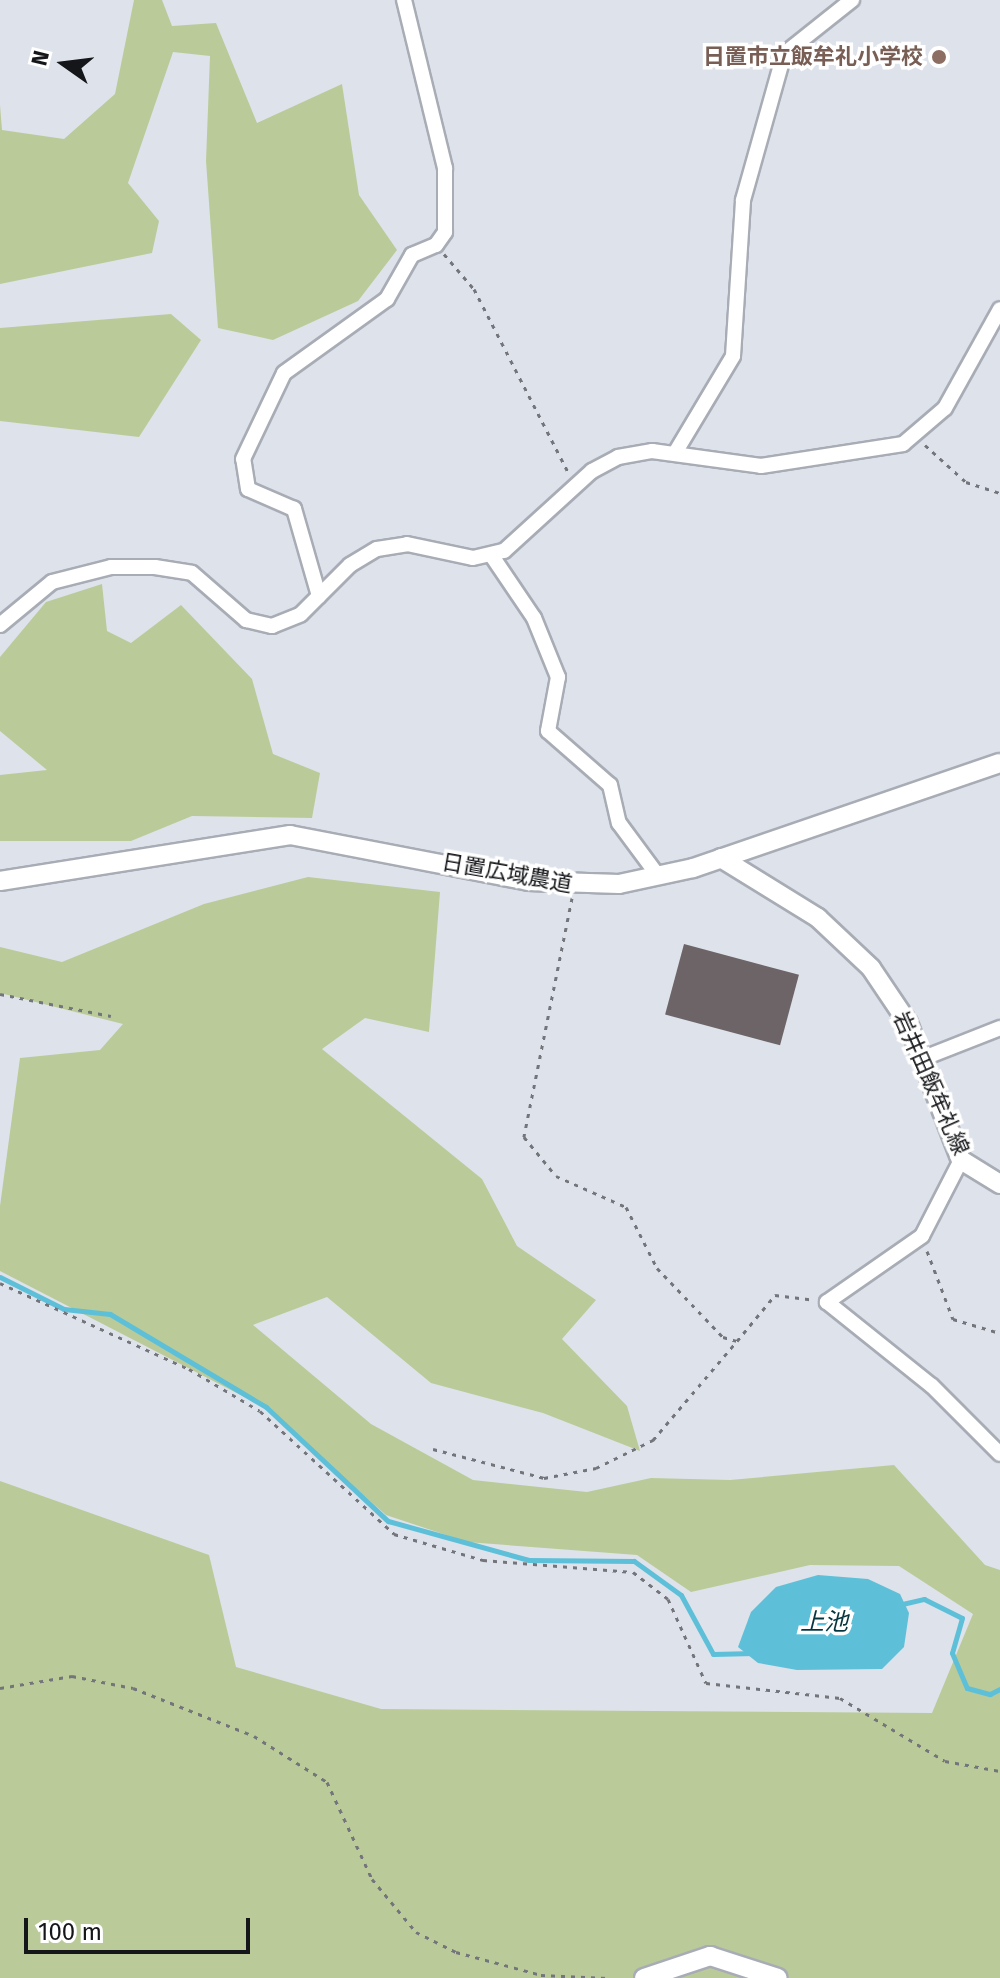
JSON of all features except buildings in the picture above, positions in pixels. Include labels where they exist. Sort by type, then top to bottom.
[{"type":"street","points":[[319,596],[294,509],[248,489],[243,459],[284,373],[387,299],[412,255],[436,245],[445,232],[445,168],[404,0]]},
{"type":"street","points":[[675,453],[733,356],[743,200],[784,54],[852,0]]},
{"type":"street","points":[[0,625],[52,582],[111,567],[192,573],[259,625],[285,622],[319,596],[364,554],[391,545],[492,556],[526,536],[579,483],[618,457],[675,453],[761,466],[864,453],[917,437],[945,408],[1000,309]]},
{"type":"street","points":[[492,556],[534,618],[558,677],[548,731],[610,785],[619,823],[659,877]]},
{"type":"street","name":"日置広域農道","points":[[0,881],[290,835],[574,886],[659,877],[1000,763]]},
{"type":"street","name":"岩井田飯牟礼線","points":[[721,858],[770,882],[843,940],[890,995],[924,1058],[961,1160],[1000,1184]]},
{"type":"street","points":[[924,1058],[1000,1028]]},
{"type":"street","points":[[961,1160],[922,1236],[827,1302],[932,1386],[1000,1454]]},
{"type":"street","points":[[644,1978],[710,1956],[778,1978]]},
{"type":"path","points":[[436,245],[474,289],[579,483]]},
{"type":"path","points":[[917,437],[966,482],[1000,493]]},
{"type":"path","points":[[574,886],[524,1137],[556,1176],[626,1207],[657,1268],[723,1337],[737,1341]]},
{"type":"path","points":[[0,994],[111,1016]]},
{"type":"path","points":[[922,1236],[953,1319],[1000,1333]]},
{"type":"path","points":[[0,1283],[189,1369],[260,1411],[394,1534],[483,1560],[633,1572],[668,1599],[706,1683],[840,1698],[945,1761],[1000,1771]]},
{"type":"path","points":[[433,1449],[544,1478],[596,1468],[653,1440],[775,1295],[827,1302]]},
{"type":"path","points":[[0,1688],[72,1676],[146,1693],[254,1736],[327,1782],[372,1879],[416,1932],[456,1952],[541,1975],[608,1978]]},
{"type":"green space","points":[[134,0],[162,0],[172,26],[216,23],[257,123],[342,84],[359,195],[397,250],[358,301],[273,340],[218,328],[206,161],[210,56],[173,52],[128,183],[159,221],[152,253],[0,284],[0,105],[2,130],[64,139],[115,94]]},
{"type":"green space","points":[[171,314],[201,340],[139,437],[0,421],[0,328]]},
{"type":"green space","points":[[102,584],[107,631],[131,643],[181,605],[252,679],[273,754],[320,773],[312,818],[192,816],[131,841],[0,841],[0,775],[47,770],[0,731],[0,657],[46,602]]},
{"type":"green space","points":[[308,877],[440,892],[429,1032],[365,1018],[322,1049],[482,1179],[517,1246],[596,1300],[562,1339],[627,1406],[640,1451],[543,1413],[431,1383],[327,1297],[253,1325],[371,1424],[473,1480],[587,1492],[651,1478],[730,1480],[894,1465],[985,1565],[1000,1570],[1000,1978],[0,1978],[0,1481],[209,1555],[236,1667],[381,1709],[932,1713],[973,1614],[899,1566],[810,1565],[691,1592],[637,1555],[467,1542],[386,1515],[264,1407],[0,1271],[0,1206],[20,1058],[100,1050],[123,1024],[0,993],[0,947],[62,962],[204,904]]},
{"type":"water","name":"上池","points":[[818,1575],[868,1579],[900,1594],[909,1613],[904,1647],[882,1669],[797,1670],[758,1663],[738,1647],[751,1612],[776,1587]]},
{"type":"waterway","points":[[0,1277],[64,1309],[110,1314],[266,1407],[388,1521],[529,1560],[634,1561],[681,1595],[713,1654],[754,1653]]},
{"type":"waterway","points":[[898,1605],[924,1599],[962,1618],[952,1653],[967,1688],[990,1694],[1000,1689]]},
{"type":"place","name":"日置市立飯牟礼小学校","points":[[939,57]]}]
